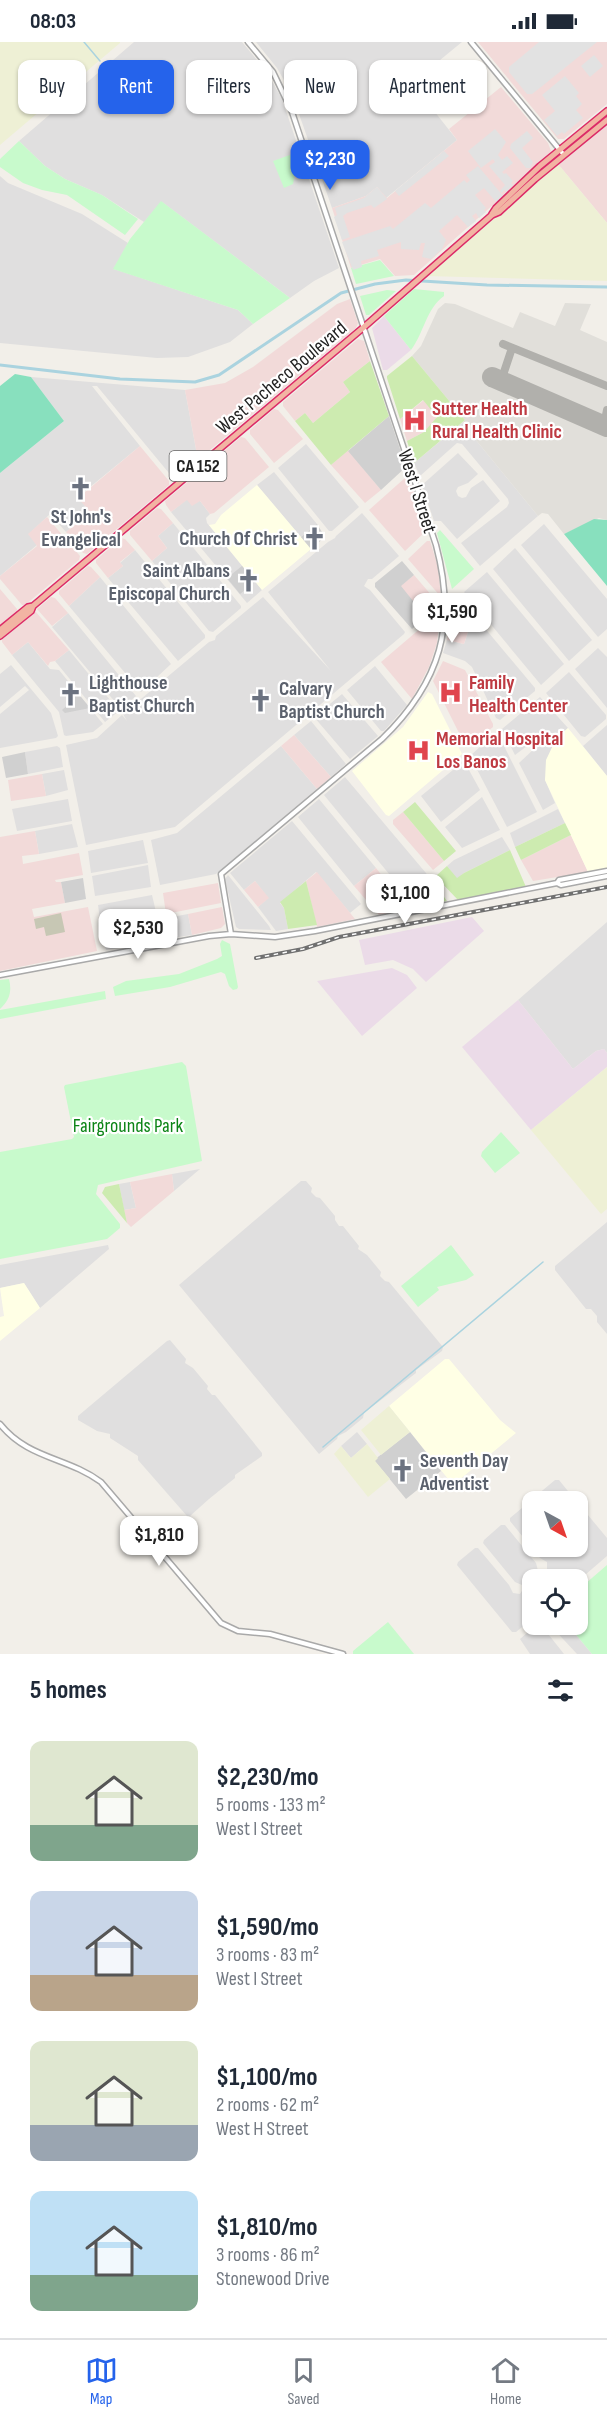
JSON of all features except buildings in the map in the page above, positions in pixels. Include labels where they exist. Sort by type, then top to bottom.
[{"type":"highway","name":"West Pacheco Boulevard","points":[[562,153],[607,111]]},
{"type":"highway","name":"West Pacheco Boulevard","points":[[24,614],[364,327],[492,215],[496,208],[607,119]]},
{"type":"highway","points":[[0,636],[24,614]]},
{"type":"highway","name":"CA 152","points":[[0,630],[24,614]]},
{"type":"street","name":"West I Street","points":[[231,934],[221,874],[396,726],[413,706],[426,685],[438,656],[444,628],[444,584],[436,545],[364,327],[289,103],[273,72],[248,42]]},
{"type":"street","points":[[471,42],[562,153]]},
{"type":"street","points":[[428,618],[436,619],[444,628]]},
{"type":"street","points":[[0,975],[209,936],[231,934],[274,937],[417,912],[607,871]]},
{"type":"street","points":[[556,883],[561,885],[607,876]]},
{"type":"street","points":[[0,1424],[28,1448],[49,1458],[78,1467],[101,1482],[221,1623],[238,1630],[270,1634],[343,1654]]},
{"type":"shaded area","points":[[0,42],[120,42],[86,72],[86,60],[18,60],[18,114],[36,114],[0,145]]},
{"type":"shaded area","points":[[134,42],[242,42],[257,60],[186,60],[186,114],[272,114],[272,81],[282,99],[284,114],[287,114],[339,268],[314,281],[290,298],[162,202],[144,222],[102,195],[65,179],[45,166],[19,141],[50,114],[86,114],[86,83],[98,73],[98,114],[174,114],[174,60],[113,60]]},
{"type":"shaded area","points":[[256,42],[462,42],[440,60],[369,60],[369,114],[436,114],[457,140],[386,198],[377,187],[366,196],[332,208],[299,114],[357,114],[357,60],[284,60],[284,80]]},
{"type":"shaded area","points":[[478,42],[607,42],[607,104],[564,139],[558,139]]},
{"type":"shaded area","points":[[539,42],[597,42],[532,94],[527,94],[509,72],[509,67]]},
{"type":"shaded area","points":[[594,55],[603,66],[590,77],[581,66]]},
{"type":"shaded area","points":[[565,76],[579,93],[576,96],[582,104],[576,110],[583,118],[564,134],[562,132],[557,136],[544,120],[555,111],[542,95]]},
{"type":"shaded area","points":[[501,87],[548,143],[551,151],[548,156],[414,275],[395,276],[380,259],[351,268],[332,208],[366,196],[377,187],[387,198],[457,140],[449,129],[468,114],[487,114],[487,98]]},
{"type":"shaded area","points":[[607,122],[607,223],[558,164]]},
{"type":"shaded area","points":[[495,129],[506,142],[498,155],[502,160],[507,156],[513,163],[502,172],[513,181],[511,183],[513,185],[502,193],[500,191],[505,185],[489,166],[495,162],[493,159],[481,168],[468,151]]},
{"type":"shaded area","points":[[527,131],[533,138],[522,148],[533,162],[530,168],[526,168],[510,148],[511,144]]},
{"type":"shaded area","points":[[444,151],[449,156],[399,196],[395,191]]},
{"type":"shaded area","points":[[558,164],[607,223],[607,281],[426,276]]},
{"type":"shaded area","points":[[478,166],[504,197],[497,203],[484,188],[475,195],[486,208],[484,210],[486,212],[479,218],[476,213],[472,216],[476,221],[468,227],[457,215],[439,231],[446,240],[442,249],[431,259],[422,257],[425,243],[421,243],[419,250],[401,249],[401,242],[377,250],[379,256],[361,261],[362,267],[353,270],[342,242],[390,226],[393,229],[425,203],[431,208],[464,180],[467,183],[470,180],[466,175]]},
{"type":"shaded area","points":[[0,176],[8,183],[82,214],[128,243],[114,269],[238,310],[253,324],[230,342],[188,357],[157,358],[0,343]]},
{"type":"shaded area","points":[[377,187],[387,199],[374,208],[371,205],[343,216],[350,237],[342,240],[334,217],[337,215],[335,208],[364,198]]},
{"type":"shaded area","points":[[350,299],[358,323],[356,328],[198,460],[185,390],[225,383],[253,367],[337,304]]},
{"type":"shaded area","points":[[445,303],[455,304],[513,328],[520,312],[555,326],[565,303],[591,304],[580,330],[607,342],[607,520],[599,518],[564,534],[548,514],[542,513],[538,516],[462,423],[465,420],[412,356],[421,346],[438,309]]},
{"type":"shaded area","points":[[384,316],[411,350],[387,370],[383,370],[372,328]]},
{"type":"shaded area","points":[[358,339],[364,341],[370,361],[343,382],[350,392],[313,423],[305,413],[295,421],[283,406],[283,402]]},
{"type":"shaded area","points":[[31,377],[185,390],[198,460],[173,478],[97,386],[92,386],[140,446],[78,497],[90,512],[66,532],[50,514],[29,534],[37,545],[0,576],[0,473],[64,421]]},
{"type":"shaded area","points":[[424,400],[438,417],[424,432],[407,441],[400,419]]},
{"type":"shaded area","points":[[274,409],[278,410],[303,439],[274,463],[250,434],[250,430]]},
{"type":"shaded area","points":[[389,416],[406,467],[381,490],[348,451]]},
{"type":"shaded area","points":[[462,423],[538,516],[480,566],[461,543],[507,507],[508,499],[462,444],[457,443],[420,476],[414,463]]},
{"type":"shaded area","points":[[241,437],[245,438],[269,467],[214,513],[210,514],[200,501],[192,506],[187,500],[171,512],[165,501]]},
{"type":"shaded area","points":[[306,444],[359,507],[332,531],[329,531],[278,468]]},
{"type":"shaded area","points":[[140,446],[169,481],[169,485],[87,554],[83,553],[66,532],[90,512],[78,498]]},
{"type":"shaded area","points":[[348,450],[381,490],[365,503],[331,465]]},
{"type":"shaded area","points":[[458,453],[478,474],[468,483],[458,487],[456,491],[458,496],[466,497],[471,488],[483,480],[500,501],[457,539],[441,521],[434,521],[422,485]]},
{"type":"shaded area","points":[[274,472],[317,524],[301,537],[257,485]]},
{"type":"shaded area","points":[[406,477],[409,478],[427,530],[405,551],[369,510]]},
{"type":"shaded area","points":[[257,485],[311,549],[262,590],[209,525],[215,524],[221,515]]},
{"type":"shaded area","points":[[187,499],[200,501],[210,514],[206,518],[207,523],[262,590],[247,603],[171,512]]},
{"type":"shaded area","points":[[157,508],[161,509],[173,523],[158,536],[167,548],[152,561],[130,535],[130,531]]},
{"type":"shaded area","points":[[362,513],[399,556],[372,579],[368,579],[364,586],[370,590],[405,632],[404,634],[175,827],[86,845],[66,745],[97,738],[122,715],[127,721],[123,714],[209,642],[215,640],[216,636],[263,597],[331,671],[268,592]]},
{"type":"shaded area","points":[[47,517],[80,556],[79,560],[25,605],[22,605],[0,579],[0,576],[37,546],[28,534]]},
{"type":"shaded area","points":[[173,523],[241,606],[213,632],[209,631],[152,561],[167,548],[158,536]]},
{"type":"shaded area","points":[[317,524],[325,537],[311,549],[301,537]]},
{"type":"shaded area","points":[[544,524],[607,599],[607,629],[598,637],[521,545]]},
{"type":"shaded area","points":[[121,538],[125,539],[135,550],[120,562],[123,566],[108,578],[96,560]]},
{"type":"shaded area","points":[[427,541],[430,541],[438,567],[441,597],[408,559]]},
{"type":"shaded area","points":[[515,548],[592,640],[569,661],[493,569]]},
{"type":"shaded area","points":[[135,550],[205,635],[205,638],[178,661],[108,578],[123,566],[120,563]]},
{"type":"shaded area","points":[[402,561],[414,575],[401,586],[426,617],[412,629],[375,587],[375,583]]},
{"type":"shaded area","points":[[88,566],[100,577],[69,606],[59,591]]},
{"type":"shaded area","points":[[242,566],[255,582],[240,594],[227,578]]},
{"type":"shaded area","points":[[487,572],[564,664],[541,685],[464,592]]},
{"type":"shaded area","points":[[414,575],[439,604],[426,617],[400,586]]},
{"type":"shaded area","points":[[100,577],[171,664],[141,692],[69,606]]},
{"type":"shaded area","points":[[0,589],[17,609],[17,613],[0,627]]},
{"type":"shaded area","points":[[458,596],[535,688],[535,691],[500,720],[496,718],[472,667],[465,661],[443,653],[447,640],[464,644],[468,632],[451,611],[451,601]]},
{"type":"shaded area","points":[[51,597],[55,598],[68,613],[52,626],[37,609]]},
{"type":"shaded area","points":[[35,611],[69,650],[55,661],[50,662],[48,666],[28,642],[12,655],[2,642],[2,639]]},
{"type":"shaded area","points":[[451,611],[468,632],[464,644],[447,640]]},
{"type":"shaded area","points":[[68,613],[136,696],[121,709],[52,627]]},
{"type":"shaded area","points":[[429,621],[436,621],[439,625],[437,643],[429,667],[412,699],[381,662]]},
{"type":"shaded area","points":[[28,642],[50,669],[59,670],[103,724],[93,732],[64,735],[59,712],[12,655]]},
{"type":"shaded area","points":[[598,648],[607,657],[607,708],[575,669]]},
{"type":"shaded area","points":[[69,650],[119,711],[105,722],[55,661]]},
{"type":"shaded area","points":[[443,661],[465,670],[493,724],[493,727],[469,747],[466,747],[433,681]]},
{"type":"shaded area","points":[[11,665],[51,713],[58,736],[56,738],[0,748],[0,714],[29,690],[25,686],[0,707],[0,674]]},
{"type":"shaded area","points":[[375,666],[407,705],[384,731],[381,731],[347,690]]},
{"type":"shaded area","points":[[569,672],[606,715],[606,719],[585,737],[581,736],[546,693]]},
{"type":"shaded area","points":[[72,686],[90,708],[65,713],[62,710],[71,702],[63,692]]},
{"type":"shaded area","name":"Memorial Hospital Los Banos","points":[[428,692],[432,694],[462,754],[389,816],[352,771],[403,727]]},
{"type":"shaded area","points":[[342,694],[378,736],[350,759],[314,717]]},
{"type":"shaded area","points":[[540,697],[568,728],[556,739],[545,780],[555,803],[543,810],[519,763],[535,748],[542,745],[541,740],[534,737],[531,743],[515,755],[502,729]]},
{"type":"shaded area","points":[[311,721],[346,764],[331,777],[294,735]]},
{"type":"shaded area","points":[[607,725],[607,776],[583,746]]},
{"type":"shaded area","points":[[568,728],[607,776],[607,868],[588,872],[545,780],[546,760],[556,739]]},
{"type":"shaded area","points":[[495,733],[498,734],[537,812],[507,827],[470,756]]},
{"type":"shaded area","points":[[294,735],[331,777],[317,789],[281,746]]},
{"type":"shaded area","points":[[57,746],[60,748],[63,767],[28,774],[25,752]]},
{"type":"shaded area","points":[[281,746],[317,789],[216,874],[160,885],[151,840],[177,833]]},
{"type":"shaded area","points":[[25,752],[28,774],[6,778],[2,757]]},
{"type":"shaded area","points":[[464,761],[480,790],[441,822],[421,796]]},
{"type":"shaded area","points":[[64,770],[68,790],[46,796],[42,774]]},
{"type":"shaded area","points":[[42,774],[46,796],[11,801],[8,780]]},
{"type":"shaded area","points":[[345,777],[431,879],[408,897],[324,795]]},
{"type":"shaded area","points":[[482,797],[500,830],[462,848],[445,827]]},
{"type":"shaded area","points":[[68,799],[72,821],[17,831],[12,809]]},
{"type":"shaded area","points":[[319,799],[376,868],[354,886],[298,817]]},
{"type":"shaded area","points":[[558,809],[565,823],[515,847],[510,833]]},
{"type":"shaded area","points":[[403,812],[444,861],[433,870],[393,824],[393,820]]},
{"type":"shaded area","points":[[292,821],[361,904],[350,913],[316,872],[280,903],[284,908],[288,929],[276,931],[258,907],[268,898],[255,881],[244,890],[230,873]]},
{"type":"shaded area","points":[[72,824],[78,847],[39,854],[35,831]]},
{"type":"shaded area","points":[[35,831],[39,854],[22,856],[23,864],[79,853],[83,875],[55,880],[61,882],[65,903],[32,909],[34,917],[88,907],[97,951],[0,971],[0,837]]},
{"type":"shaded area","points":[[571,835],[588,872],[533,881],[521,860]]},
{"type":"shaded area","points":[[502,837],[510,850],[464,873],[457,879],[447,866],[454,860]]},
{"type":"shaded area","points":[[143,840],[148,863],[91,873],[88,851]]},
{"type":"shaded area","points":[[148,865],[151,887],[95,896],[92,876]]},
{"type":"shaded area","points":[[376,868],[407,907],[406,910],[379,915],[354,886]]},
{"type":"shaded area","points":[[317,872],[355,919],[317,927],[306,881]]},
{"type":"shaded area","points":[[228,875],[271,930],[236,927],[225,879]]},
{"type":"shaded area","points":[[83,878],[86,899],[65,903],[61,882]]},
{"type":"shaded area","points":[[255,881],[269,898],[258,907],[244,890]]},
{"type":"shaded area","points":[[218,883],[221,903],[166,914],[163,893]]},
{"type":"shaded area","points":[[152,895],[157,916],[101,927],[98,905]]},
{"type":"shaded area","points":[[222,907],[225,924],[221,928],[192,935],[188,914]]},
{"type":"shaded area","points":[[61,913],[65,932],[46,936],[44,927],[36,929],[34,919]]},
{"type":"shaded area","points":[[188,914],[192,935],[172,938],[167,918]]},
{"type":"shaded area","points":[[472,917],[484,931],[426,982],[413,969],[393,960],[365,965],[359,940]]},
{"type":"shaded area","points":[[158,919],[161,941],[106,950],[101,930]]},
{"type":"shaded area","points":[[607,922],[607,1053],[604,1049],[596,1051],[573,1069],[518,1000]]},
{"type":"shaded area","points":[[392,968],[407,975],[417,988],[362,1036],[317,981]]},
{"type":"shaded area","points":[[518,1000],[573,1069],[596,1051],[604,1049],[607,1053],[607,1067],[531,1130],[462,1047]]},
{"type":"shaded area","points":[[607,1067],[607,1209],[601,1214],[531,1130]]},
{"type":"shaded area","points":[[200,1169],[174,1191],[172,1174]]},
{"type":"shaded area","points":[[172,1174],[174,1191],[131,1227],[127,1223],[124,1210],[136,1208],[130,1182]]},
{"type":"shaded area","points":[[301,1181],[306,1181],[312,1188],[311,1192],[320,1198],[335,1216],[339,1226],[343,1226],[359,1246],[358,1249],[367,1255],[381,1272],[380,1276],[389,1282],[443,1347],[442,1351],[364,1413],[363,1418],[338,1436],[319,1454],[179,1285]]},
{"type":"shaded area","points":[[130,1182],[136,1208],[124,1210],[119,1184]]},
{"type":"shaded area","points":[[607,1222],[607,1334],[597,1322],[597,1316],[591,1309],[586,1309],[555,1270],[555,1266]]},
{"type":"shaded area","points":[[108,1245],[109,1249],[40,1308],[24,1283],[0,1288],[0,1265]]},
{"type":"shaded area","points":[[24,1283],[40,1308],[0,1341],[0,1317],[4,1316],[0,1288]]},
{"type":"shaded area","points":[[170,1340],[186,1359],[185,1363],[193,1368],[208,1386],[207,1389],[215,1395],[262,1453],[262,1456],[235,1475],[235,1478],[190,1516],[187,1516],[138,1460],[138,1456],[110,1438],[110,1434],[97,1431],[78,1420],[78,1416]]},
{"type":"shaded area","points":[[445,1359],[449,1359],[500,1420],[516,1433],[453,1485],[389,1406]]},
{"type":"shaded area","points":[[389,1406],[410,1432],[381,1455],[361,1430]]},
{"type":"shaded area","points":[[357,1432],[367,1444],[351,1458],[341,1446]]},
{"type":"shaded area","points":[[410,1432],[441,1471],[406,1499],[374,1460]]},
{"type":"shaded area","points":[[367,1444],[378,1458],[375,1461],[390,1479],[368,1497],[334,1454],[341,1446],[351,1458]]},
{"type":"shaded area","points":[[555,1480],[559,1480],[568,1491],[542,1491]]},
{"type":"shaded area","points":[[522,1508],[522,1536],[510,1521],[510,1518]]},
{"type":"shaded area","points":[[588,1515],[607,1538],[607,1556],[588,1572],[588,1569],[547,1569],[547,1562],[540,1558],[588,1557]]},
{"type":"shaded area","points":[[501,1525],[505,1525],[522,1546],[522,1557],[531,1557],[538,1569],[522,1569],[522,1585],[515,1582],[483,1543],[484,1540]]},
{"type":"shaded area","points":[[478,1548],[513,1593],[520,1594],[522,1591],[522,1627],[512,1632],[457,1565],[458,1562]]},
{"type":"shaded area","points":[[525,1635],[549,1635],[564,1654],[530,1654],[520,1639]]},
{"type":"shaded area","points":[[559,1635],[576,1635],[592,1654],[577,1654]]},
{"type":"green space","points":[[19,141],[45,166],[65,179],[102,195],[138,219],[125,235],[67,195],[23,183],[0,167],[0,159]]},
{"type":"green space","points":[[301,151],[307,170],[295,174],[293,184],[284,188],[273,161]]},
{"type":"green space","points":[[161,201],[290,298],[253,324],[238,310],[113,269],[130,239]]},
{"type":"green space","points":[[380,260],[394,276],[356,284],[351,268]]},
{"type":"green space","points":[[414,289],[444,292],[444,296],[429,314],[411,350],[384,316]]},
{"type":"green space","points":[[387,290],[396,291],[369,315],[366,315],[360,296]]},
{"type":"green space","points":[[412,356],[465,420],[414,463],[407,441],[424,432],[437,417],[423,400],[400,419],[387,378]]},
{"type":"green space","points":[[370,361],[389,416],[331,465],[295,421],[305,413],[313,423],[350,392],[343,382]]},
{"type":"green space","points":[[15,374],[31,377],[64,421],[0,473],[0,386]]},
{"type":"green space","points":[[594,519],[607,520],[607,586],[564,534]]},
{"type":"green space","points":[[440,530],[474,569],[452,589],[437,533]]},
{"type":"green space","points":[[415,802],[456,851],[444,861],[403,812]]},
{"type":"green space","points":[[565,823],[571,835],[521,860],[515,847]]},
{"type":"green space","points":[[510,850],[526,887],[458,900],[437,878],[437,875],[447,866],[457,878]]},
{"type":"green space","points":[[431,879],[447,901],[417,908],[408,897]]},
{"type":"green space","points":[[306,881],[317,925],[288,929],[284,908],[280,902]]},
{"type":"green space","points":[[222,940],[230,944],[237,989],[233,990],[229,986],[225,974],[221,972],[170,987],[115,996],[113,987],[126,981],[179,974],[217,959],[222,956],[220,944]]},
{"type":"green space","points":[[9,979],[9,995],[0,1009],[0,980]]},
{"type":"green space","points":[[105,991],[106,999],[0,1019],[0,1010]]},
{"type":"green space","name":"Fairgrounds Park","points":[[182,1062],[186,1066],[202,1161],[98,1185],[96,1194],[120,1224],[120,1228],[107,1239],[0,1259],[0,1152],[74,1137],[65,1085]]},
{"type":"green space","points":[[501,1132],[520,1153],[495,1173],[481,1156]]},
{"type":"green space","points":[[119,1184],[127,1223],[102,1193],[105,1187]]},
{"type":"green space","points":[[451,1245],[474,1275],[466,1280],[437,1287],[439,1290],[418,1307],[401,1286]]},
{"type":"green space","points":[[607,1565],[607,1654],[592,1654],[576,1635],[588,1635],[588,1581]]},
{"type":"green space","points":[[388,1622],[414,1654],[353,1654],[353,1651]]},
{"type":"waterway","points":[[84,42],[99,60]]},
{"type":"waterway","points":[[0,365],[120,379],[195,382],[219,375],[341,293],[375,284],[406,280],[487,285],[607,287]]},
{"type":"waterway","points":[[323,1447],[543,1262]]},
{"type":"taxiway","points":[[503,344],[607,386]]},
{"type":"taxiway","points":[[501,381],[512,348]]},
{"type":"taxiway","points":[[604,425],[607,410]]},
{"type":"runway","points":[[492,377],[607,427]]},
{"type":"railway","points":[[256,958],[303,949],[339,937],[607,887]]},
{"type":"place","name":"Sutter Health Rural Health Clinic","points":[[414,420]]},
{"type":"place","name":"St John's Evangelical","points":[[81,489]]},
{"type":"place","name":"Church Of Christ","points":[[315,538]]},
{"type":"place","name":"Saint Albans Episcopal Church","points":[[248,581]]},
{"type":"place","name":"Family Health Center","points":[[451,693]]},
{"type":"place","name":"Lighthouse Baptist Church","points":[[71,694]]},
{"type":"place","name":"Calvary Baptist Church","points":[[261,700]]},
{"type":"place","name":"Memorial Hospital Los Banos","points":[[418,750]]},
{"type":"place","name":"Seventh Day Adventist","points":[[402,1471]]}]
